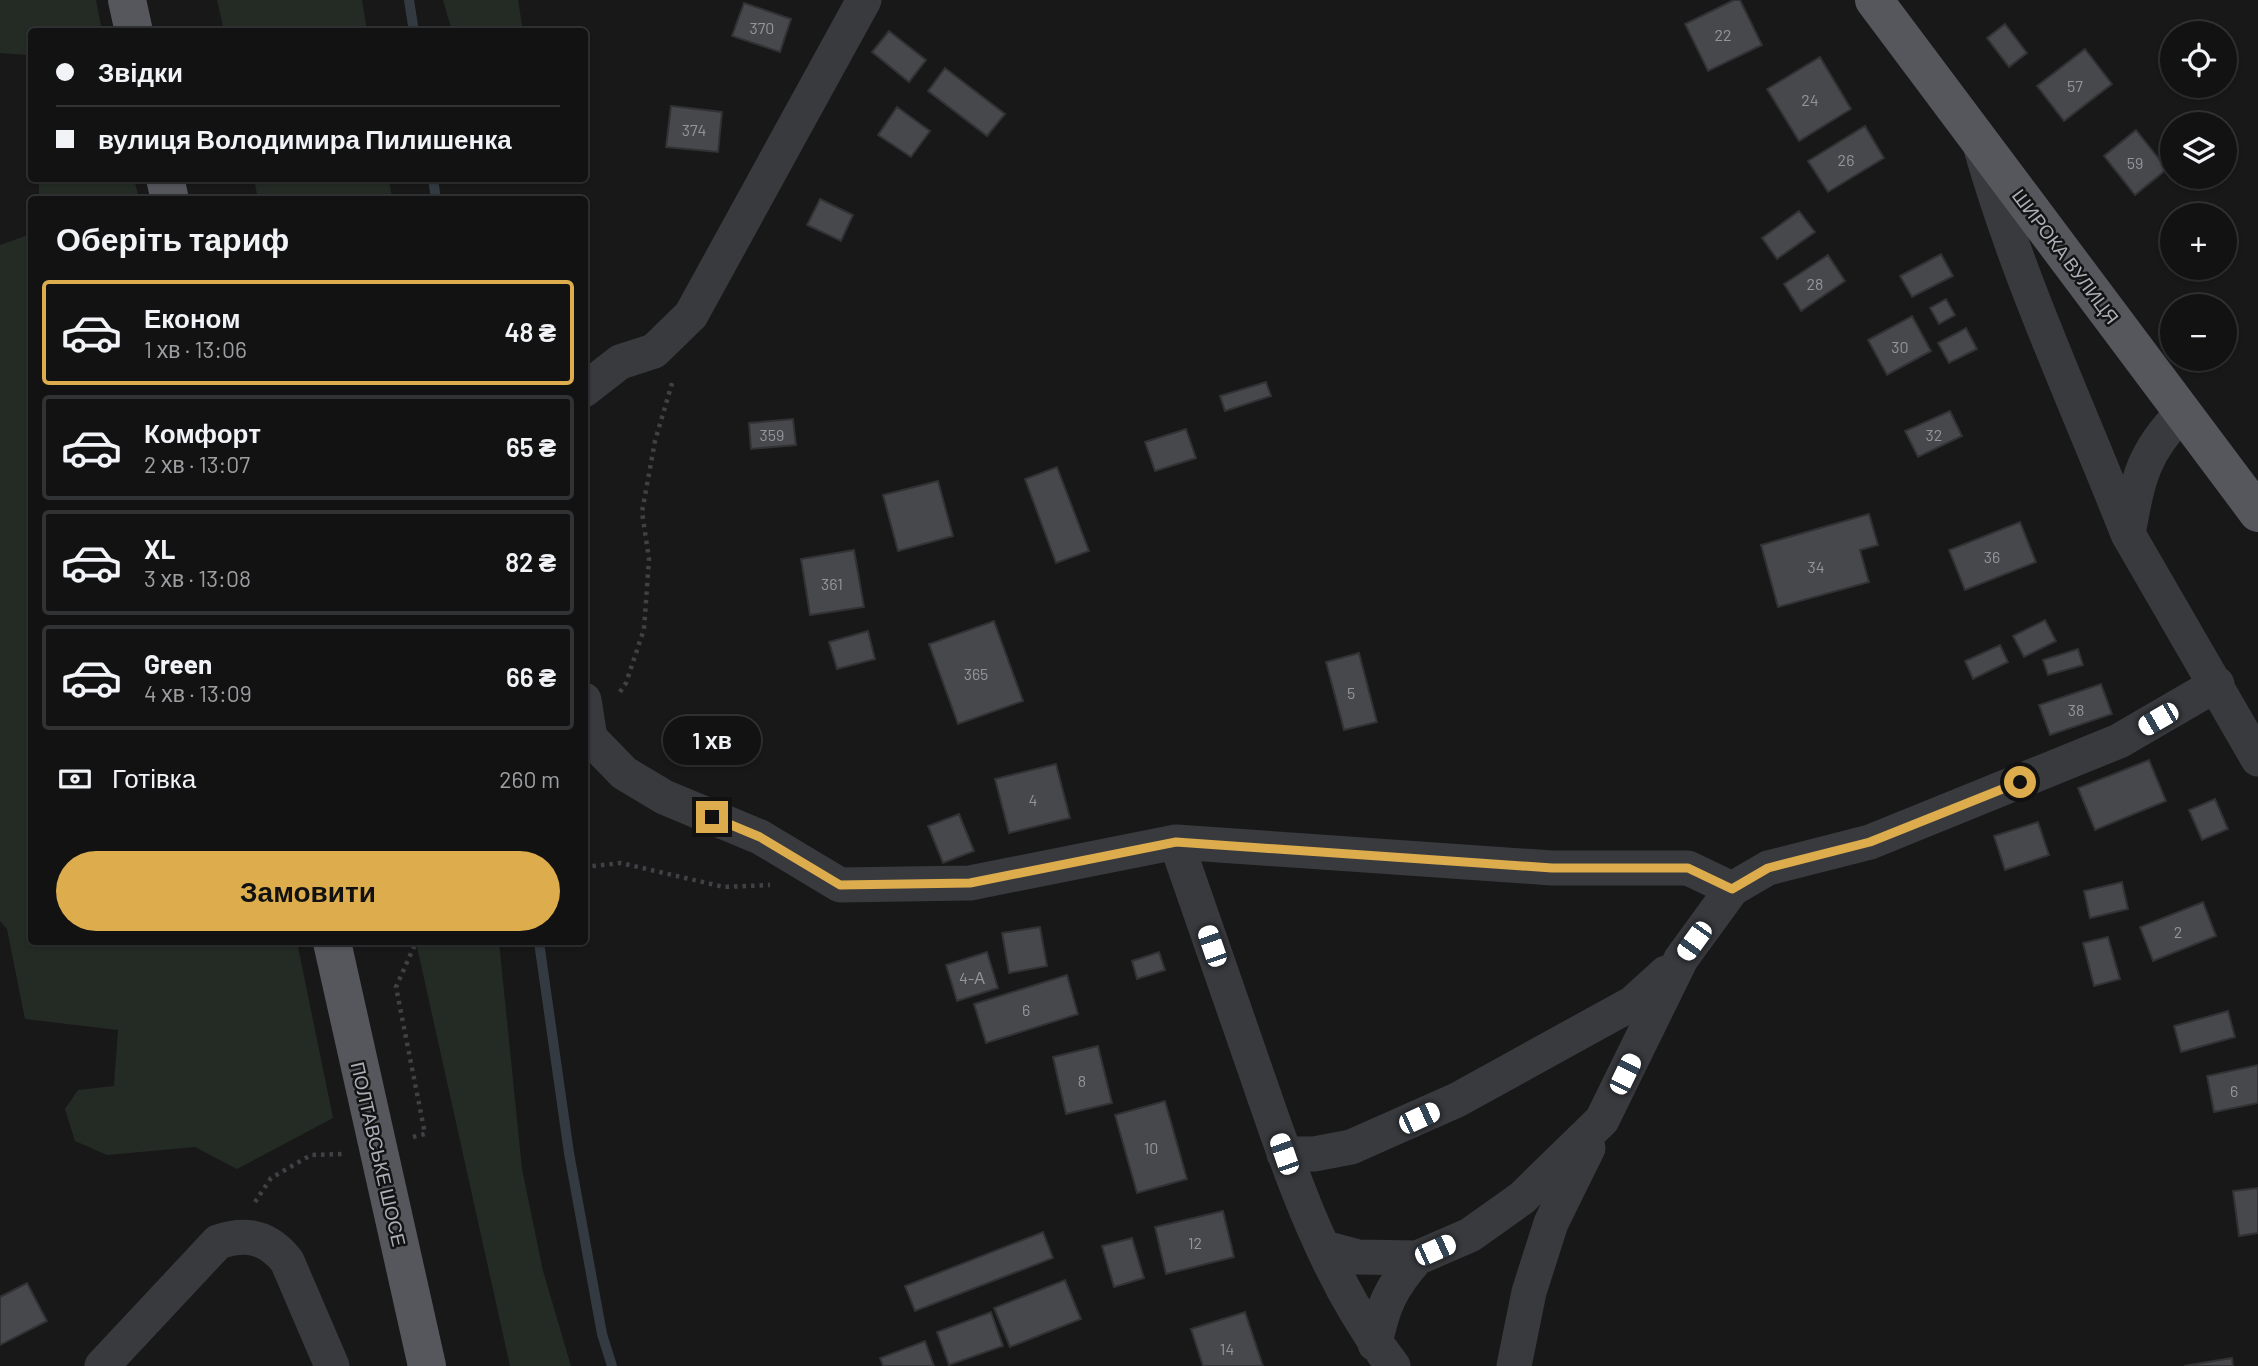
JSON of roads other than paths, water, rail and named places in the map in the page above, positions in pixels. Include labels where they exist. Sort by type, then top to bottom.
[{"type":"main road","points":[[127,0],[133,28]]},
{"type":"main road","name":"ШИРОКА ВУЛИЦЯ","points":[[1874,0],[2258,513]]},
{"type":"main road","name":"ПОЛТАВСЬКЕ ШОСЕ","points":[[333,945],[427,1366]]},
{"type":"street","points":[[588,387],[620,362],[654,351],[691,315],[864,0]]},
{"type":"street","points":[[1978,138],[1994,194],[2035,310],[2128,534],[2217,684],[2258,760]]},
{"type":"street","points":[[2128,534],[2140,474],[2163,432],[2182,412]]},
{"type":"street","points":[[1514,1366],[1529,1292],[1551,1223],[1681,959],[1732,889],[1768,868],[1870,842],[2119,741],[2217,684]]},
{"type":"street","points":[[588,725],[590,738],[624,773],[664,797],[760,837],[840,885],[970,883],[1176,842],[1552,868],[1688,868],[1732,889]]},
{"type":"street","points":[[1176,842],[1284,1154],[1324,1248],[1384,1355]]},
{"type":"street","points":[[1284,1154],[1314,1154],[1351,1147],[1457,1100],[1633,1003],[1681,959]]},
{"type":"street","points":[[1384,1355],[1383,1307],[1396,1281],[1417,1258],[1470,1234],[1522,1198],[1602,1120]]},
{"type":"street","points":[[102,1366],[218,1242],[248,1236],[264,1240],[277,1248],[287,1261],[332,1366]]},
{"type":"street","points":[[1324,1248],[1358,1257],[1417,1258]]},
{"type":"waterway","points":[[409,0],[413,28]]},
{"type":"waterway","points":[[434,182],[435,196]]},
{"type":"waterway","points":[[539,945],[569,1153],[602,1334],[612,1366]]}]
